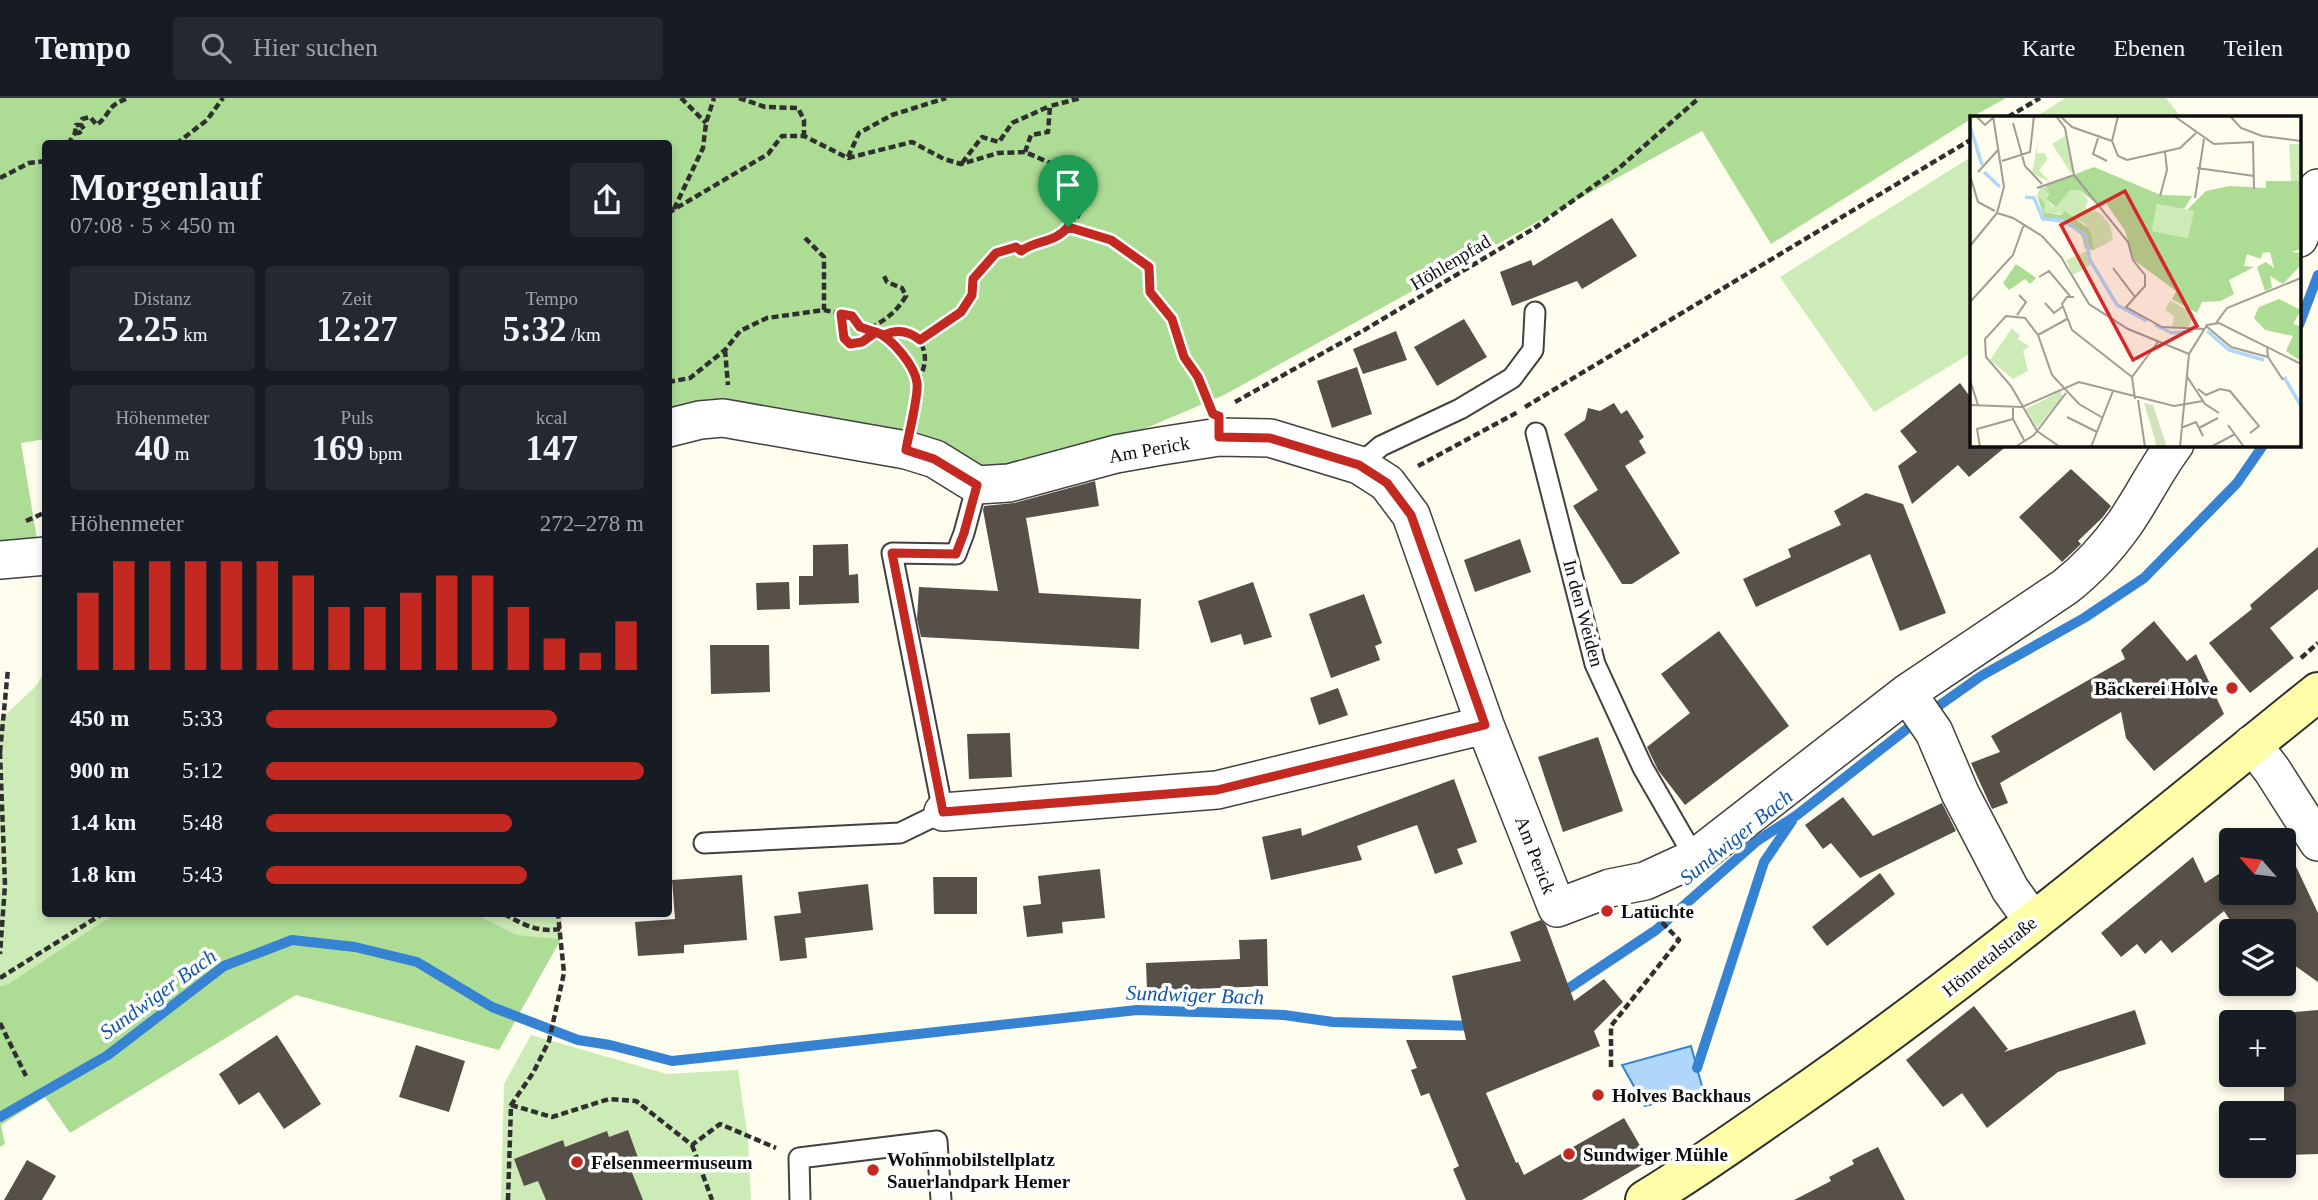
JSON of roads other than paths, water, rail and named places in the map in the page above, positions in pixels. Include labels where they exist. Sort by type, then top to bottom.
[{"type":"main road","name":"Hönnetalstraße","points":[[1645,1200],[1869,1049],[2318,692]]},
{"type":"street","points":[[2300,235],[2318,188]]},
{"type":"street","points":[[672,427],[723,418],[906,450],[934,459],[977,485]]},
{"type":"street","name":"Am Perick","points":[[977,485],[1009,484],[1219,427],[1270,438],[1373,474],[1411,515],[1485,725],[1557,908],[1610,888],[1645,881],[1695,858]]},
{"type":"street","points":[[1695,858],[2084,572],[2125,523],[2173,446]]},
{"type":"street","points":[[0,560],[42,556]]},
{"type":"street","points":[[1910,698],[1934,732],[1960,793],[2010,889],[2033,920]]},
{"type":"street","points":[[943,812],[1217,790],[1485,725]]},
{"type":"street","points":[[2252,744],[2318,842]]},
{"type":"lane","points":[[1373,474],[1381,446],[1460,409],[1513,378],[1533,350],[1535,312]]},
{"type":"lane","name":"In den Weiden","points":[[1536,433],[1595,664],[1643,768],[1695,858]]},
{"type":"lane","points":[[704,843],[900,833],[943,812],[892,553],[956,554],[977,485]]},
{"type":"lane","points":[[800,1200],[799,1158],[937,1141],[941,1200]]},
{"type":"water","points":[[1691,1046],[1703,1090],[1645,1106],[1622,1065]]},
{"type":"waterway","name":"Sundwiger Bach","points":[[2300,322],[2318,275]]},
{"type":"waterway","name":"Sundwiger Bach","points":[[1930,712],[1981,676],[2084,618],[2144,578],[2237,483],[2263,446]]},
{"type":"waterway","name":"Sundwiger Bach","points":[[1560,994],[1656,930],[1757,841],[1797,815],[1917,721]]},
{"type":"waterway","points":[[1697,1068],[1764,862],[1792,821]]},
{"type":"waterway","name":"Sundwiger Bach","points":[[0,1117],[108,1055],[224,966],[292,940],[355,947],[417,962],[492,1007],[578,1040],[672,1061],[1137,1010],[1284,1015],[1333,1022],[1475,1026]]},
{"type":"place","name":"Bäckerei Holve","points":[[2232,688]]},
{"type":"place","name":"Latüchte","points":[[1607,911]]},
{"type":"place","name":"Holves Backhaus","points":[[1598,1095]]},
{"type":"place","name":"Sundwiger Mühle","points":[[1569,1154]]},
{"type":"place","name":"Felsenmeermuseum","points":[[577,1162]]},
{"type":"place","name":"Wohnmobilstellplatz Sauerlandpark Hemer","points":[[873,1170]]}]
